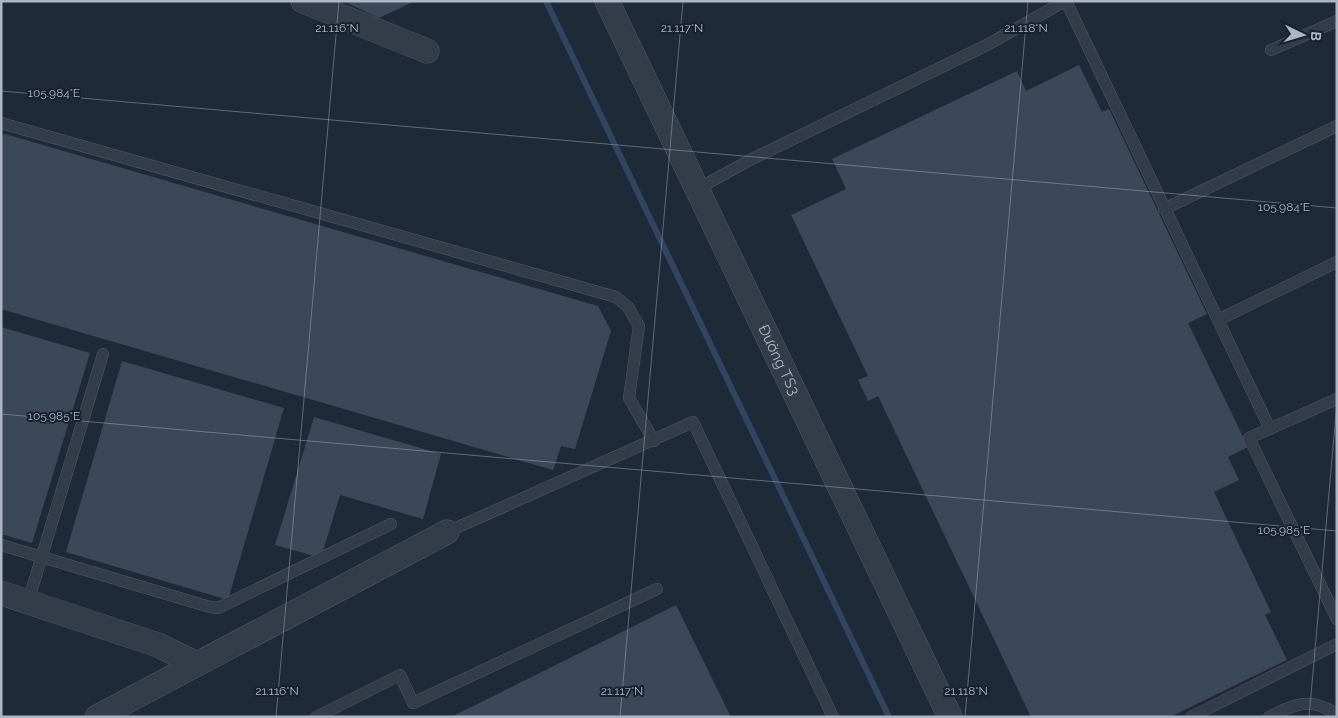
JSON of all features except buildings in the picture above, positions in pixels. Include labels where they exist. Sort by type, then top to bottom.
[{"type":"street","points":[[302,1],[427,51]]},
{"type":"street","name":"Đường TS3","points":[[607,1],[950,717]]},
{"type":"street","points":[[97,717],[447,532]]},
{"type":"street","points":[[1,593],[158,645],[197,664]]},
{"type":"lane","points":[[697,189],[752,158],[987,45],[1066,1],[1270,429]]},
{"type":"lane","points":[[1271,50],[1337,21]]},
{"type":"lane","points":[[1,123],[616,297],[628,307],[639,326],[630,398],[654,441]]},
{"type":"lane","points":[[1164,208],[1337,126]]},
{"type":"lane","points":[[1218,320],[1337,262]]},
{"type":"lane","points":[[28,602],[103,354]]},
{"type":"lane","points":[[1337,399],[1249,438],[1337,619]]},
{"type":"lane","points":[[447,532],[693,422],[833,717]]},
{"type":"lane","points":[[1,545],[218,608],[391,524]]},
{"type":"lane","points":[[316,717],[400,675],[413,703],[658,590]]},
{"type":"lane","points":[[1191,717],[1337,644]]},
{"type":"lane","points":[[1268,717],[1306,703],[1327,707],[1337,715]]},
{"type":"waterway","points":[[546,1],[889,717]]}]
